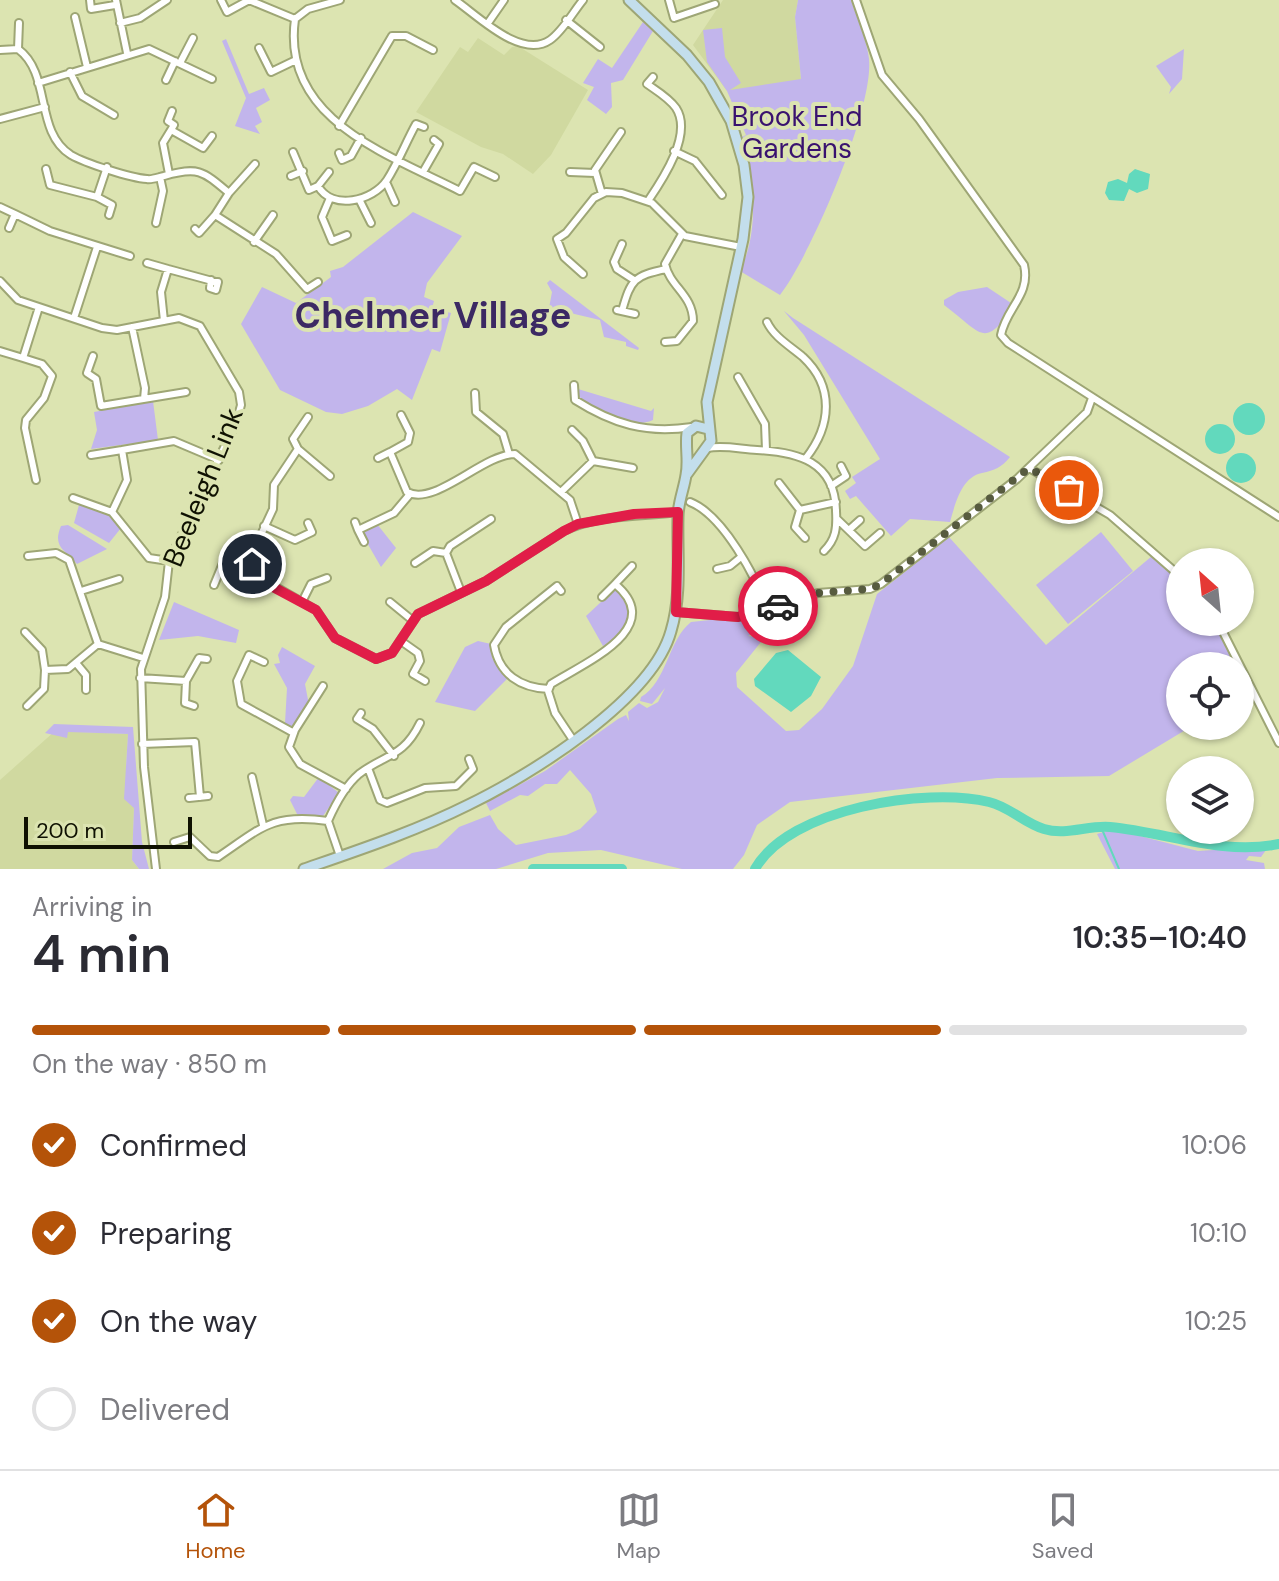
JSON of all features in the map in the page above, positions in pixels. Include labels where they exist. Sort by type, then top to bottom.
[{"type":"street","points":[[90,0],[91,9],[115,3],[127,53]]},
{"type":"street","points":[[221,0],[227,12],[249,0],[295,19]]},
{"type":"street","points":[[340,0],[308,9],[295,19],[291,43],[308,93],[323,112],[339,126],[396,159],[460,191],[474,167],[495,177]]},
{"type":"street","points":[[455,0],[512,39],[539,44],[550,40],[583,0]]},
{"type":"street","points":[[488,23],[504,0]]},
{"type":"street","points":[[304,869],[465,807],[573,740],[622,704],[659,659],[676,612],[678,512],[687,474],[687,444],[707,402],[741,247],[747,183],[731,121],[697,65],[629,0]]},
{"type":"street","points":[[669,0],[674,18],[715,4]]},
{"type":"street","points":[[856,0],[882,75],[919,119],[1024,265],[1025,288],[1003,325],[1001,335],[1008,343],[1092,398],[1279,517]]},
{"type":"street","points":[[120,23],[140,18],[169,2]]},
{"type":"street","points":[[75,17],[87,67]]},
{"type":"street","points":[[566,20],[600,47]]},
{"type":"street","points":[[18,49],[19,23]]},
{"type":"street","points":[[339,126],[392,36],[406,36],[433,50]]},
{"type":"street","points":[[166,80],[193,38]]},
{"type":"street","points":[[259,48],[275,80]]},
{"type":"street","points":[[0,50],[18,49],[31,61],[53,137],[73,157],[148,180],[191,169],[208,175],[229,193]]},
{"type":"street","points":[[38,83],[127,53],[149,49],[212,79]]},
{"type":"street","points":[[271,72],[296,60]]},
{"type":"street","points":[[70,72],[82,96],[114,115]]},
{"type":"street","points":[[648,201],[674,151],[680,116],[667,98],[647,84],[653,77]]},
{"type":"street","points":[[0,119],[45,107]]},
{"type":"street","points":[[169,174],[163,143],[174,125],[168,121],[172,111]]},
{"type":"street","points":[[318,186],[330,198],[342,202],[359,199],[386,182],[416,124],[424,127]]},
{"type":"street","points":[[171,130],[203,148],[212,136]]},
{"type":"street","points":[[602,194],[595,173],[600,158],[621,132]]},
{"type":"street","points":[[339,153],[342,160],[351,156],[361,138]]},
{"type":"street","points":[[423,172],[439,144],[434,140]]},
{"type":"street","points":[[674,151],[695,161],[722,195]]},
{"type":"street","points":[[293,152],[309,190],[318,186],[329,172]]},
{"type":"street","points":[[195,229],[199,233],[255,164]]},
{"type":"street","points":[[97,197],[107,167]]},
{"type":"street","points":[[46,169],[50,185],[97,197],[112,205],[109,215]]},
{"type":"street","points":[[291,176],[303,171]]},
{"type":"street","points":[[570,172],[595,173]]},
{"type":"street","points":[[156,223],[163,191],[160,177]]},
{"type":"street","points":[[386,182],[395,202]]},
{"type":"street","points":[[583,274],[564,257],[557,239],[594,198],[602,194],[622,193],[648,201],[682,234],[741,247]]},
{"type":"street","points":[[330,198],[322,217],[332,241],[347,235]]},
{"type":"street","points":[[359,199],[371,223]]},
{"type":"street","points":[[0,207],[97,247],[130,256]]},
{"type":"street","points":[[9,228],[15,214]]},
{"type":"street","points":[[215,215],[276,254],[307,289],[318,282]]},
{"type":"street","points":[[254,242],[273,215]]},
{"type":"street","points":[[666,269],[682,234]]},
{"type":"street","points":[[622,244],[614,262],[617,269],[634,280]]},
{"type":"street","points":[[74,318],[97,247]]},
{"type":"street","points":[[147,263],[211,280]]},
{"type":"street","points":[[164,321],[161,292],[168,269]]},
{"type":"street","points":[[635,314],[619,310],[634,280],[639,275],[666,269]]},
{"type":"street","points":[[665,342],[677,341],[693,321],[693,308],[666,269]]},
{"type":"street","name":"Beeleigh Link","points":[[0,281],[18,300],[102,328],[132,327],[179,318],[200,326],[239,392],[239,414],[169,561],[165,597],[143,658],[140,678],[142,744],[156,869]]},
{"type":"street","points":[[23,358],[39,307]]},
{"type":"street","points":[[767,322],[773,332],[805,359],[825,395],[826,425],[806,458]]},
{"type":"street","points":[[132,327],[145,388],[144,399]]},
{"type":"street","points":[[0,351],[42,364],[52,376],[44,398],[26,420],[36,480]]},
{"type":"street","points":[[93,356],[87,373],[96,379],[101,406],[186,392]]},
{"type":"street","points":[[738,377],[765,424],[766,450]]},
{"type":"street","points":[[574,385],[575,400],[605,419],[669,430],[694,426],[709,431],[727,445]]},
{"type":"street","points":[[475,393],[476,412],[503,434],[509,454]]},
{"type":"street","points":[[676,612],[738,617],[818,593],[870,589],[881,584],[1029,468],[1087,412],[1092,398]]},
{"type":"street","points":[[687,474],[705,449],[709,431],[707,402]]},
{"type":"street","points":[[378,458],[408,442],[410,433],[401,415]]},
{"type":"street","points":[[308,417],[295,432],[293,443],[330,476]]},
{"type":"street","points":[[572,430],[583,441],[593,461]]},
{"type":"street","points":[[669,430],[687,444],[705,449],[727,445],[781,450],[806,458],[831,486],[836,502],[836,534],[824,551]]},
{"type":"street","points":[[91,455],[174,441],[219,460]]},
{"type":"street","points":[[298,449],[274,485],[273,509],[254,546],[252,564],[255,575],[316,610],[335,638],[376,659],[392,653],[412,620],[423,611],[578,524],[634,514],[678,512]]},
{"type":"street","points":[[112,512],[127,480],[122,450]]},
{"type":"street","points":[[390,452],[410,494]]},
{"type":"street","points":[[410,494],[424,496],[509,454],[519,456],[562,491],[570,500],[578,524]]},
{"type":"street","points":[[562,491],[593,461]]},
{"type":"street","points":[[593,461],[633,468]]},
{"type":"street","points":[[831,486],[846,476],[841,466]]},
{"type":"street","points":[[1029,468],[1110,515],[1166,564]]},
{"type":"street","points":[[779,483],[800,510]]},
{"type":"street","points":[[358,530],[394,513],[410,494]]},
{"type":"street","points":[[73,498],[112,512],[149,558],[169,561]]},
{"type":"street","points":[[690,502],[702,508],[741,557],[758,583],[767,610]]},
{"type":"street","points":[[800,510],[836,502]]},
{"type":"street","points":[[800,510],[795,527],[805,538]]},
{"type":"street","points":[[446,553],[450,546],[491,519]]},
{"type":"street","points":[[837,519],[865,546],[880,533]]},
{"type":"street","points":[[850,529],[860,520]]},
{"type":"street","points":[[355,522],[364,542]]},
{"type":"street","points":[[308,523],[317,541]]},
{"type":"street","points":[[264,526],[295,540],[312,532]]},
{"type":"street","points":[[214,585],[228,551],[243,543],[254,546]]},
{"type":"street","points":[[415,563],[433,551],[446,553]]},
{"type":"street","points":[[28,556],[56,553],[65,557],[75,570],[98,644]]},
{"type":"street","points":[[446,553],[461,592]]},
{"type":"street","points":[[717,569],[730,566],[741,557]]},
{"type":"street","points":[[602,597],[632,566]]},
{"type":"street","points":[[302,602],[311,584],[327,578]]},
{"type":"street","points":[[81,591],[119,579]]},
{"type":"street","points":[[561,591],[557,586],[506,627],[494,645],[496,655],[513,679],[523,686],[549,689],[624,636],[630,625],[632,601],[615,584]]},
{"type":"street","points":[[390,602],[412,620]]},
{"type":"street","points":[[25,632],[42,650],[45,670],[44,689],[27,706]]},
{"type":"street","points":[[1225,636],[1279,743]]},
{"type":"street","points":[[401,641],[418,653],[420,661],[413,674],[425,681]]},
{"type":"street","points":[[98,644],[143,658]]},
{"type":"street","points":[[45,670],[68,669],[98,644]]},
{"type":"street","points":[[264,662],[249,655],[237,681],[241,704],[294,733]]},
{"type":"street","points":[[194,706],[185,703],[186,681],[199,658],[207,659]]},
{"type":"street","points":[[76,663],[86,675],[86,690]]},
{"type":"street","points":[[140,678],[186,681]]},
{"type":"street","points":[[323,686],[294,733],[289,747],[292,757],[346,789]]},
{"type":"street","points":[[549,689],[555,713],[573,740]]},
{"type":"street","points":[[361,713],[357,719],[373,729],[394,756]]},
{"type":"street","points":[[340,856],[328,821],[346,789],[368,768],[394,756],[416,732],[420,723]]},
{"type":"street","points":[[416,732],[423,737]]},
{"type":"street","points":[[142,744],[195,742],[200,797]]},
{"type":"street","points":[[368,768],[380,800],[387,803],[425,788],[456,786],[477,769],[469,759]]},
{"type":"street","points":[[252,777],[263,825]]},
{"type":"street","points":[[189,798],[208,796]]},
{"type":"street","points":[[174,842],[190,837],[210,856],[218,857],[263,825],[296,819],[328,821]]},
{"type":"shaded area","points":[[723,0],[798,0],[795,17],[801,80],[727,91],[693,45]]},
{"type":"shaded area","points":[[478,38],[504,55],[512,47],[518,46],[588,90],[551,155],[533,174],[503,154],[481,147],[416,112],[460,47],[468,52]]},
{"type":"shaded area","points":[[55,731],[128,734],[126,765],[134,807],[132,860],[139,869],[0,869],[0,780]]},
{"type":"green space","name":"Brook End Gardens","points":[[798,0],[851,0],[868,52],[868,82],[862,111],[838,180],[808,248],[780,295],[740,271],[753,222],[750,170],[742,137],[746,135],[727,91],[707,62],[703,30],[722,28],[725,57],[741,83],[730,90],[801,79],[795,17]]},
{"type":"green space","points":[[643,22],[653,31],[623,80],[611,83],[612,107],[606,114],[587,100],[594,87],[583,83],[598,59],[612,68]]},
{"type":"green space","points":[[226,39],[249,94],[264,88],[270,100],[256,108],[262,122],[255,126],[260,134],[235,126],[246,98],[222,41]]},
{"type":"green space","points":[[1184,49],[1182,79],[1169,94],[1171,87],[1156,66]]},
{"type":"green space","points":[[413,212],[462,236],[427,283],[424,297],[434,301],[432,308],[451,313],[440,352],[432,349],[412,400],[397,389],[368,406],[342,414],[326,412],[280,390],[241,324],[262,287],[296,303],[331,277],[330,271],[343,267]]},
{"type":"green space","points":[[550,280],[638,350],[626,346],[626,342],[604,337],[600,320],[549,308],[552,292],[547,283]]},
{"type":"green space","points":[[987,287],[1014,305],[989,333],[975,329],[944,305],[944,300],[958,292]]},
{"type":"green space","points":[[784,311],[1010,457],[998,468],[969,480],[960,493],[950,522],[910,519],[891,536],[856,496],[850,499],[845,491],[856,483],[852,477],[880,459],[804,335]]},
{"type":"green space","points":[[578,389],[651,411],[654,408],[653,420],[634,423],[614,417],[578,396]]},
{"type":"green space","points":[[153,401],[158,440],[91,449],[97,430],[94,412]]},
{"type":"green space","points":[[79,505],[111,514],[121,528],[109,543],[74,523]]},
{"type":"green space","points":[[377,524],[396,548],[381,567],[362,534]]},
{"type":"green space","points":[[68,525],[107,549],[77,564],[59,544],[61,526]]},
{"type":"green space","points":[[1101,532],[1133,571],[1068,624],[1036,585]]},
{"type":"green space","points":[[949,537],[1046,645],[1158,551],[1166,558],[1166,636],[1227,636],[1235,652],[1166,652],[1166,740],[1169,740],[1109,776],[997,778],[790,802],[757,825],[744,855],[733,869],[682,869],[601,850],[548,853],[496,869],[383,869],[412,853],[437,848],[459,827],[490,815],[498,829],[516,845],[566,835],[580,829],[597,812],[591,794],[570,770],[557,784],[545,784],[528,796],[520,795],[490,811],[486,803],[545,771],[618,719],[626,715],[629,721],[628,712],[639,703],[647,708],[658,702],[665,688],[652,704],[640,701],[657,681],[677,639],[691,622],[769,614],[767,627],[748,636],[757,637],[774,621],[772,612],[785,607],[786,611],[736,673],[737,687],[786,731],[799,730],[822,709],[853,666],[877,594]]},
{"type":"green space","points":[[616,588],[627,604],[627,620],[618,634],[603,646],[586,616]]},
{"type":"green space","points":[[174,602],[239,630],[236,643],[198,636],[159,640]]},
{"type":"green space","points":[[478,641],[491,644],[492,658],[509,677],[475,711],[435,702],[465,647]]},
{"type":"green space","points":[[282,647],[315,666],[305,684],[309,705],[291,727],[285,723],[287,688],[274,664],[280,663],[278,655]]},
{"type":"green space","points":[[54,724],[133,727],[142,842],[149,869],[139,869],[132,860],[134,808],[124,799],[128,734],[68,732],[67,738],[45,733]]},
{"type":"green space","points":[[319,777],[339,793],[323,816],[298,816],[290,800],[293,796],[304,797]]},
{"type":"green space","points":[[1113,829],[1198,851],[1262,847],[1266,850],[1261,857],[1249,856],[1246,860],[1264,863],[1265,869],[1115,869],[1097,834]]},
{"type":"water","points":[[1135,169],[1150,174],[1148,189],[1137,193],[1129,189],[1124,201],[1109,200],[1105,193],[1108,182],[1118,179],[1127,183],[1129,174]]},
{"type":"water","points":[[1249,403],[1260,408],[1265,419],[1260,430],[1249,435],[1238,430],[1233,419],[1238,408]]},
{"type":"water","points":[[1220,424],[1231,428],[1235,439],[1231,450],[1220,454],[1209,450],[1205,439],[1209,428]]},
{"type":"water","points":[[1241,453],[1252,457],[1256,468],[1252,479],[1241,483],[1230,479],[1226,468],[1230,457]]},
{"type":"water","points":[[788,650],[821,677],[811,696],[791,712],[755,686],[754,679],[776,653]]},
{"type":"waterway","points":[[755,869],[772,848],[797,831],[827,817],[861,807],[931,798],[989,802],[1052,831],[1110,827],[1215,845],[1258,847],[1279,844]]},
{"type":"waterway","points":[[1101,827],[1119,869]]},
{"type":"waterway","points":[[533,869],[622,869]]},
{"type":"way so far","points":[[778,606],[818,593],[870,589],[892,578],[1029,468],[1069,490]]},
{"type":"district","name":"Chelmer Village","points":[[433,315]]},
{"type":"route","points":[[252,564],[260,580],[316,610],[335,638],[376,659],[392,653],[418,614],[486,581],[578,524],[634,514],[678,512],[676,612],[738,617],[778,606]]}]
